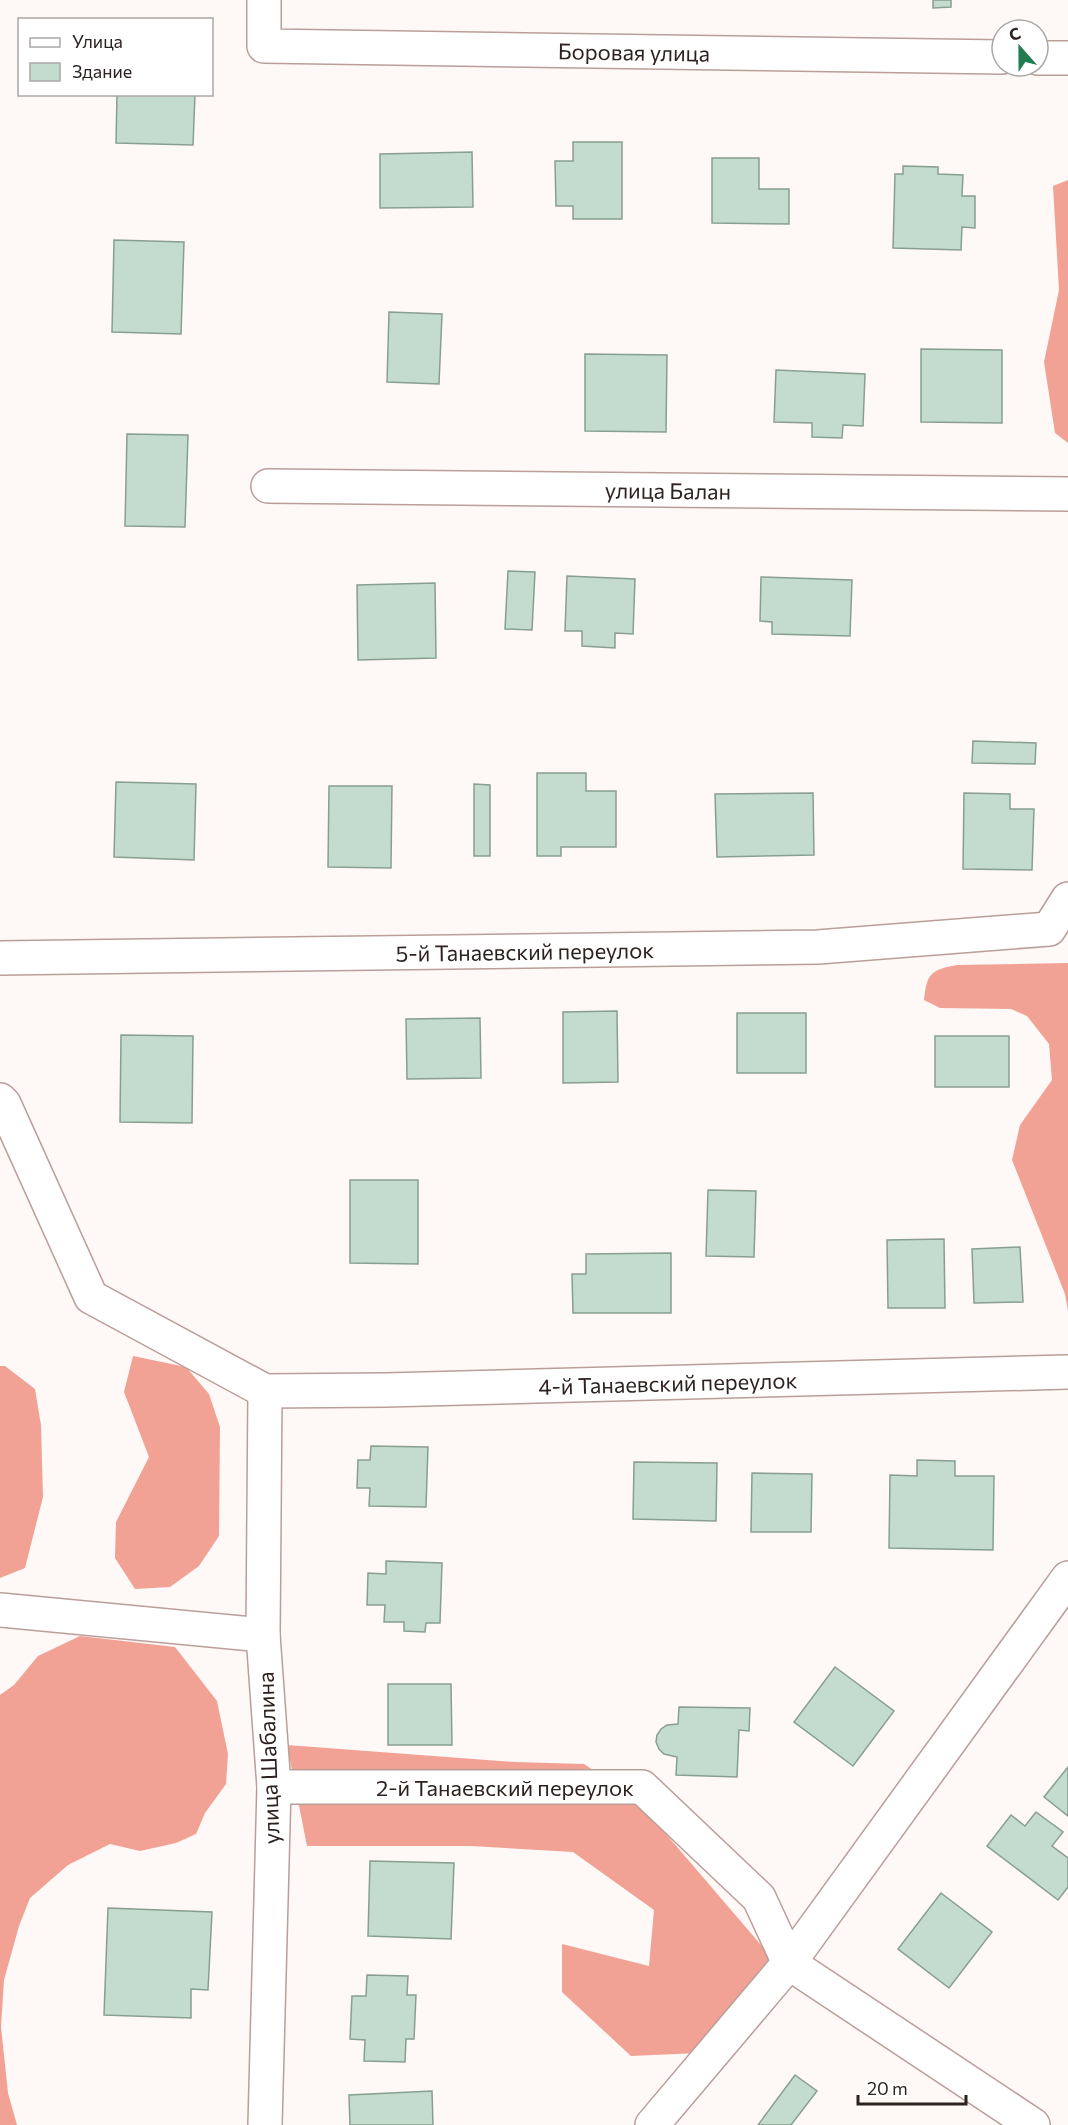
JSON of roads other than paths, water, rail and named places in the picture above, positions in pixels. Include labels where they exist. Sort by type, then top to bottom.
[{"type":"street","name":"Боровая улица","points":[[264,0],[264,46],[990,57]]},
{"type":"street","points":[[1050,58],[1068,58]]},
{"type":"street","name":"улица Балан","points":[[268,486],[1068,494]]},
{"type":"street","name":"5-й Танаевский переулок","points":[[0,958],[818,947],[1049,929],[1068,899]]},
{"type":"street","points":[[0,1100],[4,1104],[91,1298],[265,1391]]},
{"type":"street","name":"4-й Танаевский переулок","points":[[265,1391],[386,1390],[1068,1372]]},
{"type":"street","name":"улица Шабалина","points":[[265,1391],[263,1635],[274,1787],[265,2125]]},
{"type":"street","points":[[652,2125],[789,1963],[1066,1586]]},
{"type":"street","points":[[0,1610],[263,1635]]},
{"type":"street","name":"2-й Танаевский переулок","points":[[274,1787],[642,1787],[759,1898],[789,1963]]},
{"type":"street","points":[[789,1963],[1033,2125]]}]
